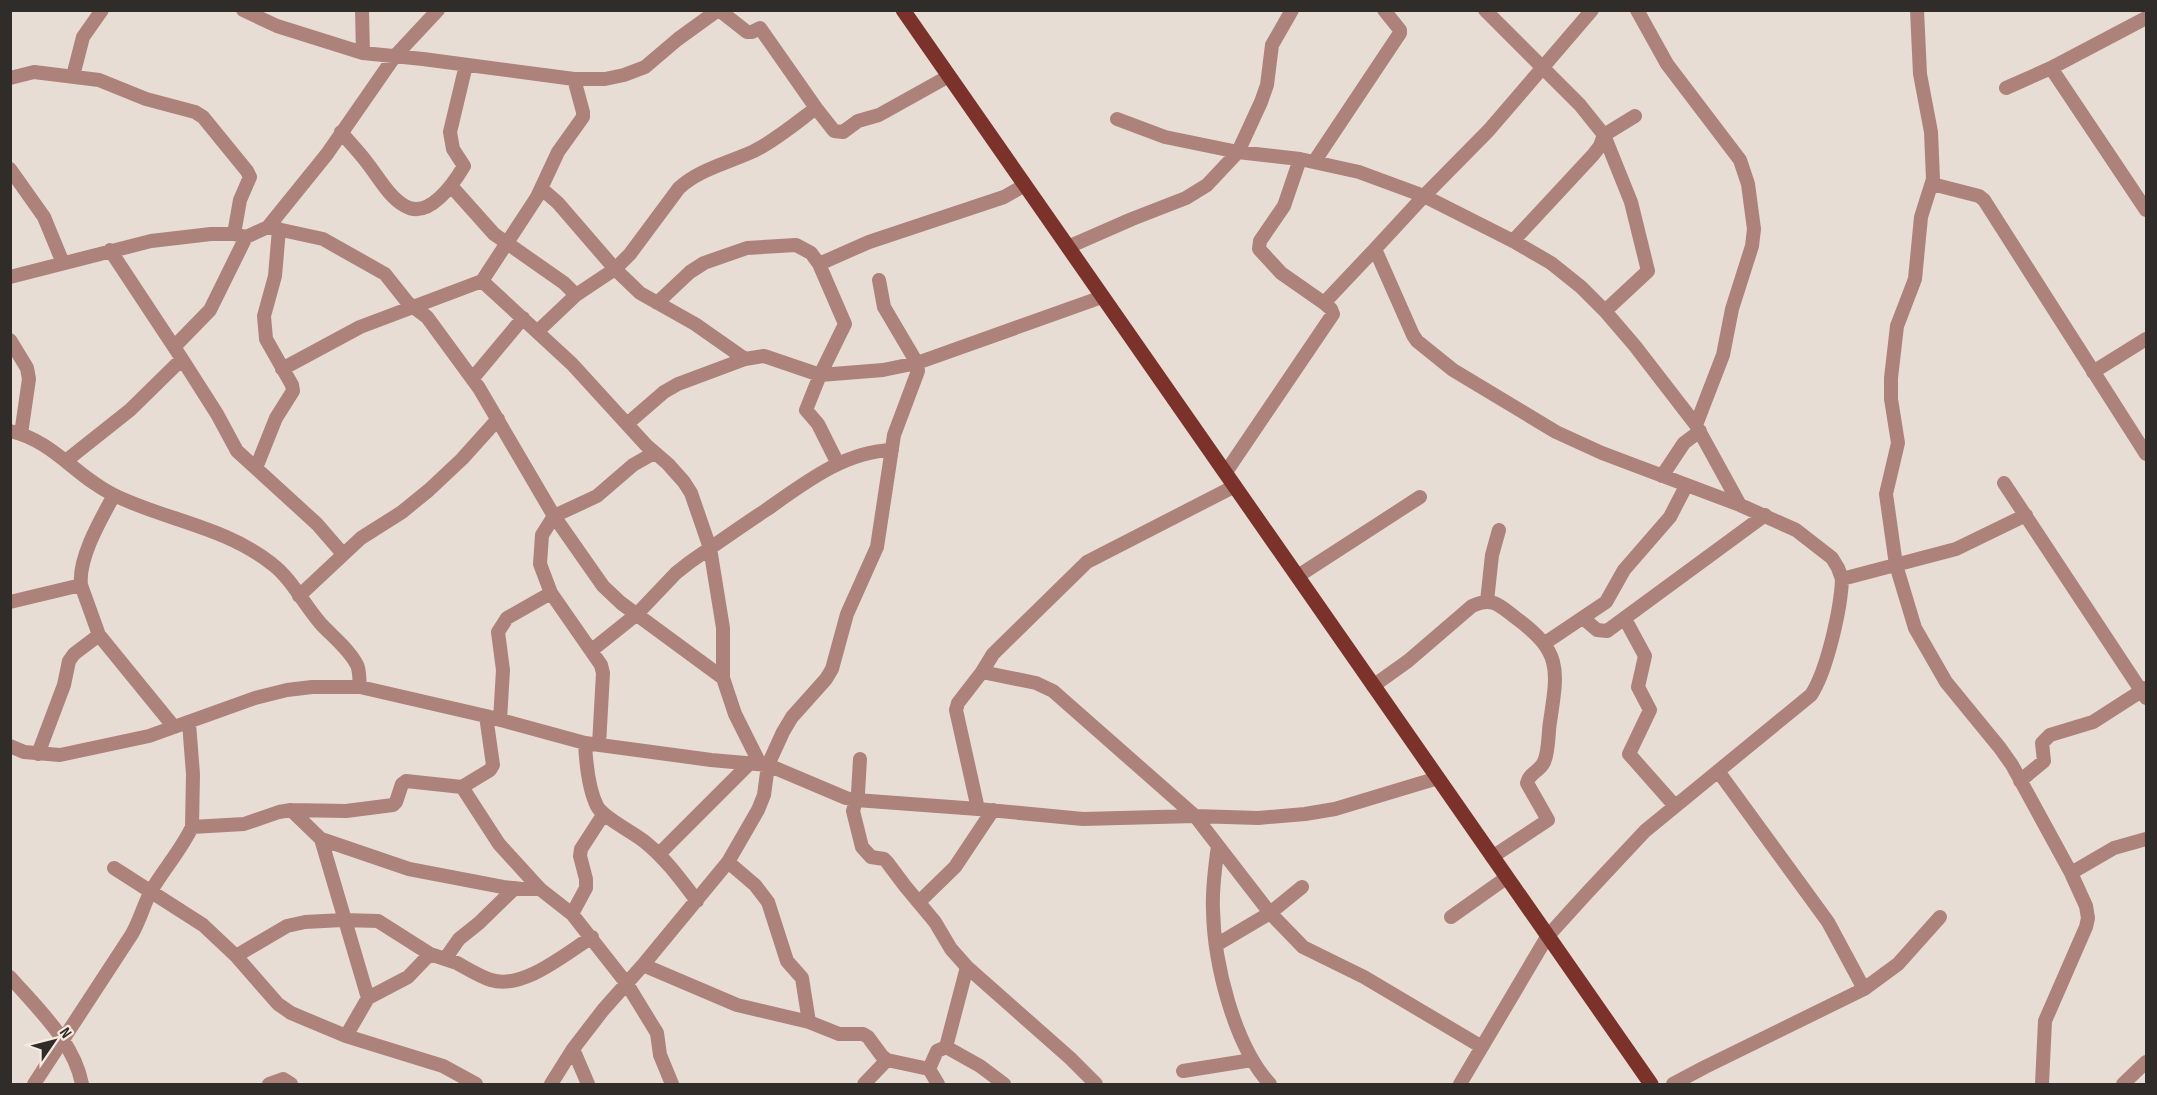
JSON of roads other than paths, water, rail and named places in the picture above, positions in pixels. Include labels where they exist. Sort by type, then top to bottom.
[{"type":"main road","points":[[903,10],[1651,1084]]},
{"type":"street","points":[[73,76],[83,37],[102,10]]},
{"type":"street","points":[[243,10],[277,26],[363,53],[574,79],[604,79],[645,67],[718,10],[747,32],[760,27],[834,132],[843,132],[858,122],[879,115],[948,76]]},
{"type":"street","points":[[362,10],[363,53]]},
{"type":"street","points":[[256,468],[276,418],[293,392],[266,339],[264,316],[275,276],[274,228],[395,56],[438,10]]},
{"type":"street","points":[[1068,247],[1186,198],[1207,185],[1238,152],[1262,102],[1267,86],[1272,45],[1292,10]]},
{"type":"street","points":[[1314,162],[1400,33],[1384,10]]},
{"type":"street","points":[[1485,10],[1580,105],[1604,135],[1631,202],[1649,268],[1646,275],[1605,311]]},
{"type":"street","points":[[1324,303],[1489,130],[1592,10]]},
{"type":"street","points":[[1637,10],[1667,64],[1740,160],[1748,184],[1754,229],[1752,246],[1735,299],[1723,355],[1698,428],[1682,446],[1662,476]]},
{"type":"street","points":[[1917,10],[1920,74],[1931,132],[1933,171],[1932,184],[1921,217],[1915,279],[1898,326],[1891,378],[1891,399],[1898,443],[1886,494],[1896,565],[1915,628],[1946,682],[2001,748],[2071,873],[2085,906],[2088,918],[2086,927],[2045,1021],[2042,1084]]},
{"type":"street","points":[[2007,88],[2051,68],[2146,18]]},
{"type":"street","points":[[342,132],[391,194],[405,206],[415,209],[423,207],[452,187],[464,166],[453,149],[450,132],[466,65]]},
{"type":"street","points":[[2051,68],[2146,210]]},
{"type":"street","points":[[10,78],[34,72],[99,80],[146,99],[195,112],[203,117],[250,177],[240,200],[240,235],[210,310],[130,410],[67,460]]},
{"type":"street","points":[[282,369],[360,327],[482,281],[542,189],[552,161],[583,117],[574,79]]},
{"type":"street","points":[[538,331],[576,295],[615,269],[642,239],[679,188],[687,181],[701,172],[764,145],[816,108]]},
{"type":"street","points":[[1513,241],[1593,155],[1604,135],[1635,116]]},
{"type":"street","points":[[1118,119],[1165,138],[1238,152],[1300,159],[1359,172],[1424,196],[1551,263],[1581,287],[1635,346],[1698,428],[1740,505]]},
{"type":"street","points":[[1226,472],[1333,314],[1324,303],[1281,273],[1259,249],[1284,206],[1300,159]]},
{"type":"street","points":[[10,169],[44,217],[63,263]]},
{"type":"street","points":[[1932,184],[1979,196],[1984,200],[2146,454]]},
{"type":"street","points":[[819,264],[869,242],[1004,197],[1025,185]]},
{"type":"street","points":[[452,187],[494,234],[529,261],[564,283],[576,295]]},
{"type":"street","points":[[542,189],[640,293],[702,328],[745,359]]},
{"type":"street","points":[[10,277],[110,250],[169,238],[240,235],[274,228],[323,239],[338,246],[385,274],[414,308],[427,317],[472,378],[554,516],[610,594],[723,678]]},
{"type":"street","points":[[657,303],[704,262],[747,248],[796,245],[811,253],[819,264],[845,324],[806,410],[818,424],[838,464]]},
{"type":"street","points":[[1375,249],[1413,335],[1435,356],[1475,384],[1556,432],[1602,453],[1766,515],[1796,530],[1832,558],[1842,579],[1838,612],[1823,671],[1811,695],[1675,806],[1625,851],[1548,938],[1460,1084]]},
{"type":"street","points":[[110,250],[178,352],[217,414],[233,445],[317,524],[343,554]]},
{"type":"street","points":[[659,854],[774,751],[792,717],[826,680],[832,669],[847,614],[877,548],[894,435],[916,377],[917,363],[884,307],[879,280]]},
{"type":"street","points":[[482,281],[573,364],[654,453],[675,470],[691,494],[710,548],[723,628],[723,678],[735,714],[759,764],[764,795],[758,810],[728,862],[573,1049],[551,1084]]},
{"type":"street","points":[[627,424],[664,392],[678,384],[745,359],[764,356],[820,375],[873,371],[917,363],[1102,297]]},
{"type":"street","points":[[472,378],[523,318]]},
{"type":"street","points":[[2093,372],[2146,339]]},
{"type":"street","points":[[10,340],[27,368],[28,379],[16,433],[42,442],[97,485],[114,495],[201,527],[259,554],[274,565],[358,666],[360,687]]},
{"type":"street","points":[[299,596],[361,538],[402,512],[429,490],[462,459],[498,419]]},
{"type":"street","points":[[592,650],[637,614],[676,573],[786,496],[838,464],[870,452],[892,450]]},
{"type":"street","points":[[600,745],[603,673],[601,665],[551,593],[540,564],[539,547],[542,536],[554,516],[597,496],[625,471],[654,453]]},
{"type":"street","points":[[2004,483],[2088,613],[2145,692],[2086,726],[2045,738],[2042,743],[2044,761],[2020,781]]},
{"type":"street","points":[[978,808],[956,710],[993,654],[1087,562],[1235,486]]},
{"type":"street","points":[[1545,643],[1606,603],[1624,570],[1670,517],[1686,486]]},
{"type":"street","points":[[114,495],[83,562],[81,585],[99,635],[174,727]]},
{"type":"street","points":[[1298,576],[1420,497]]},
{"type":"street","points":[[1583,618],[1598,630],[1607,631],[1766,515]]},
{"type":"street","points":[[1842,579],[1956,549],[2026,515]]},
{"type":"street","points":[[1487,601],[1492,555],[1499,530]]},
{"type":"street","points":[[10,602],[81,585]]},
{"type":"street","points":[[192,827],[243,824],[291,810],[346,811],[393,805],[402,784],[406,781],[462,787],[490,770],[493,765],[493,718],[503,670],[498,632],[507,618],[551,593]]},
{"type":"street","points":[[1373,686],[1408,661],[1472,606],[1487,601],[1496,603],[1531,629],[1545,643],[1555,668],[1555,693],[1544,761],[1528,778],[1527,783],[1548,820],[1492,857]]},
{"type":"street","points":[[1625,619],[1645,656],[1638,687],[1650,710],[1629,754],[1675,806]]},
{"type":"street","points":[[38,754],[64,685],[69,661],[74,654],[99,635]]},
{"type":"street","points":[[982,672],[1036,683],[1053,691],[1195,816],[1270,913],[1304,947],[1364,977],[1482,1047]]},
{"type":"street","points":[[10,746],[24,752],[60,755],[149,736],[255,698],[287,690],[312,687],[360,687],[493,718],[585,743],[759,764],[856,800],[978,808],[1083,819],[1195,816],[1258,818],[1335,809],[1437,778]]},
{"type":"street","points":[[34,1084],[132,934],[150,892],[192,827],[193,774],[189,723]]},
{"type":"street","points":[[585,743],[586,765],[597,806],[603,815],[629,829],[659,854],[697,901]]},
{"type":"street","points":[[860,759],[853,811],[861,847],[871,857],[884,859],[887,862],[935,922],[951,949],[967,967],[1096,1084]]},
{"type":"street","points":[[1718,771],[1828,922],[1864,990]]},
{"type":"street","points":[[462,787],[499,844],[540,889],[572,914],[627,984],[657,1033],[660,1055],[672,1084]]},
{"type":"street","points":[[291,810],[321,839],[409,869],[515,888],[540,889]]},
{"type":"street","points":[[919,902],[955,867],[993,810]]},
{"type":"street","points":[[572,914],[586,888],[580,856],[581,849],[603,815]]},
{"type":"street","points":[[321,839],[343,920],[368,998]]},
{"type":"street","points":[[2071,873],[2114,848],[2146,839]]},
{"type":"street","points":[[1218,846],[1213,882],[1216,945],[1229,1003],[1240,1034],[1252,1060],[1270,1084]]},
{"type":"street","points":[[728,862],[755,885],[768,902],[787,961],[802,978],[809,1022]]},
{"type":"street","points":[[114,868],[203,925],[236,956],[278,1004],[291,1012],[346,1036],[443,1066],[476,1084]]},
{"type":"street","points":[[1451,916],[1506,878]]},
{"type":"street","points":[[1216,945],[1270,913],[1302,887]]},
{"type":"street","points":[[445,959],[459,939],[515,888]]},
{"type":"street","points":[[1673,1084],[1864,990],[1898,964],[1940,917]]},
{"type":"street","points":[[236,956],[287,926],[305,922],[378,921],[430,954],[489,980],[504,983],[517,981],[592,938]]},
{"type":"street","points":[[346,1036],[368,998],[408,977],[430,954]]},
{"type":"street","points":[[643,965],[737,1005],[809,1022],[839,1034],[863,1034],[868,1037],[882,1056],[928,1069],[938,1084]]},
{"type":"street","points":[[946,1047],[967,967]]},
{"type":"street","points":[[10,977],[63,1040],[76,1061],[82,1084]]},
{"type":"street","points":[[928,1069],[937,1051],[946,1047]]},
{"type":"street","points":[[946,1047],[980,1066],[1004,1084]]},
{"type":"street","points":[[573,1049],[588,1084]]},
{"type":"street","points":[[864,1084],[887,1059]]},
{"type":"street","points":[[1183,1071],[1252,1060]]},
{"type":"street","points":[[2123,1084],[2146,1062]]},
{"type":"street","points":[[268,1084],[283,1079],[291,1084]]}]
